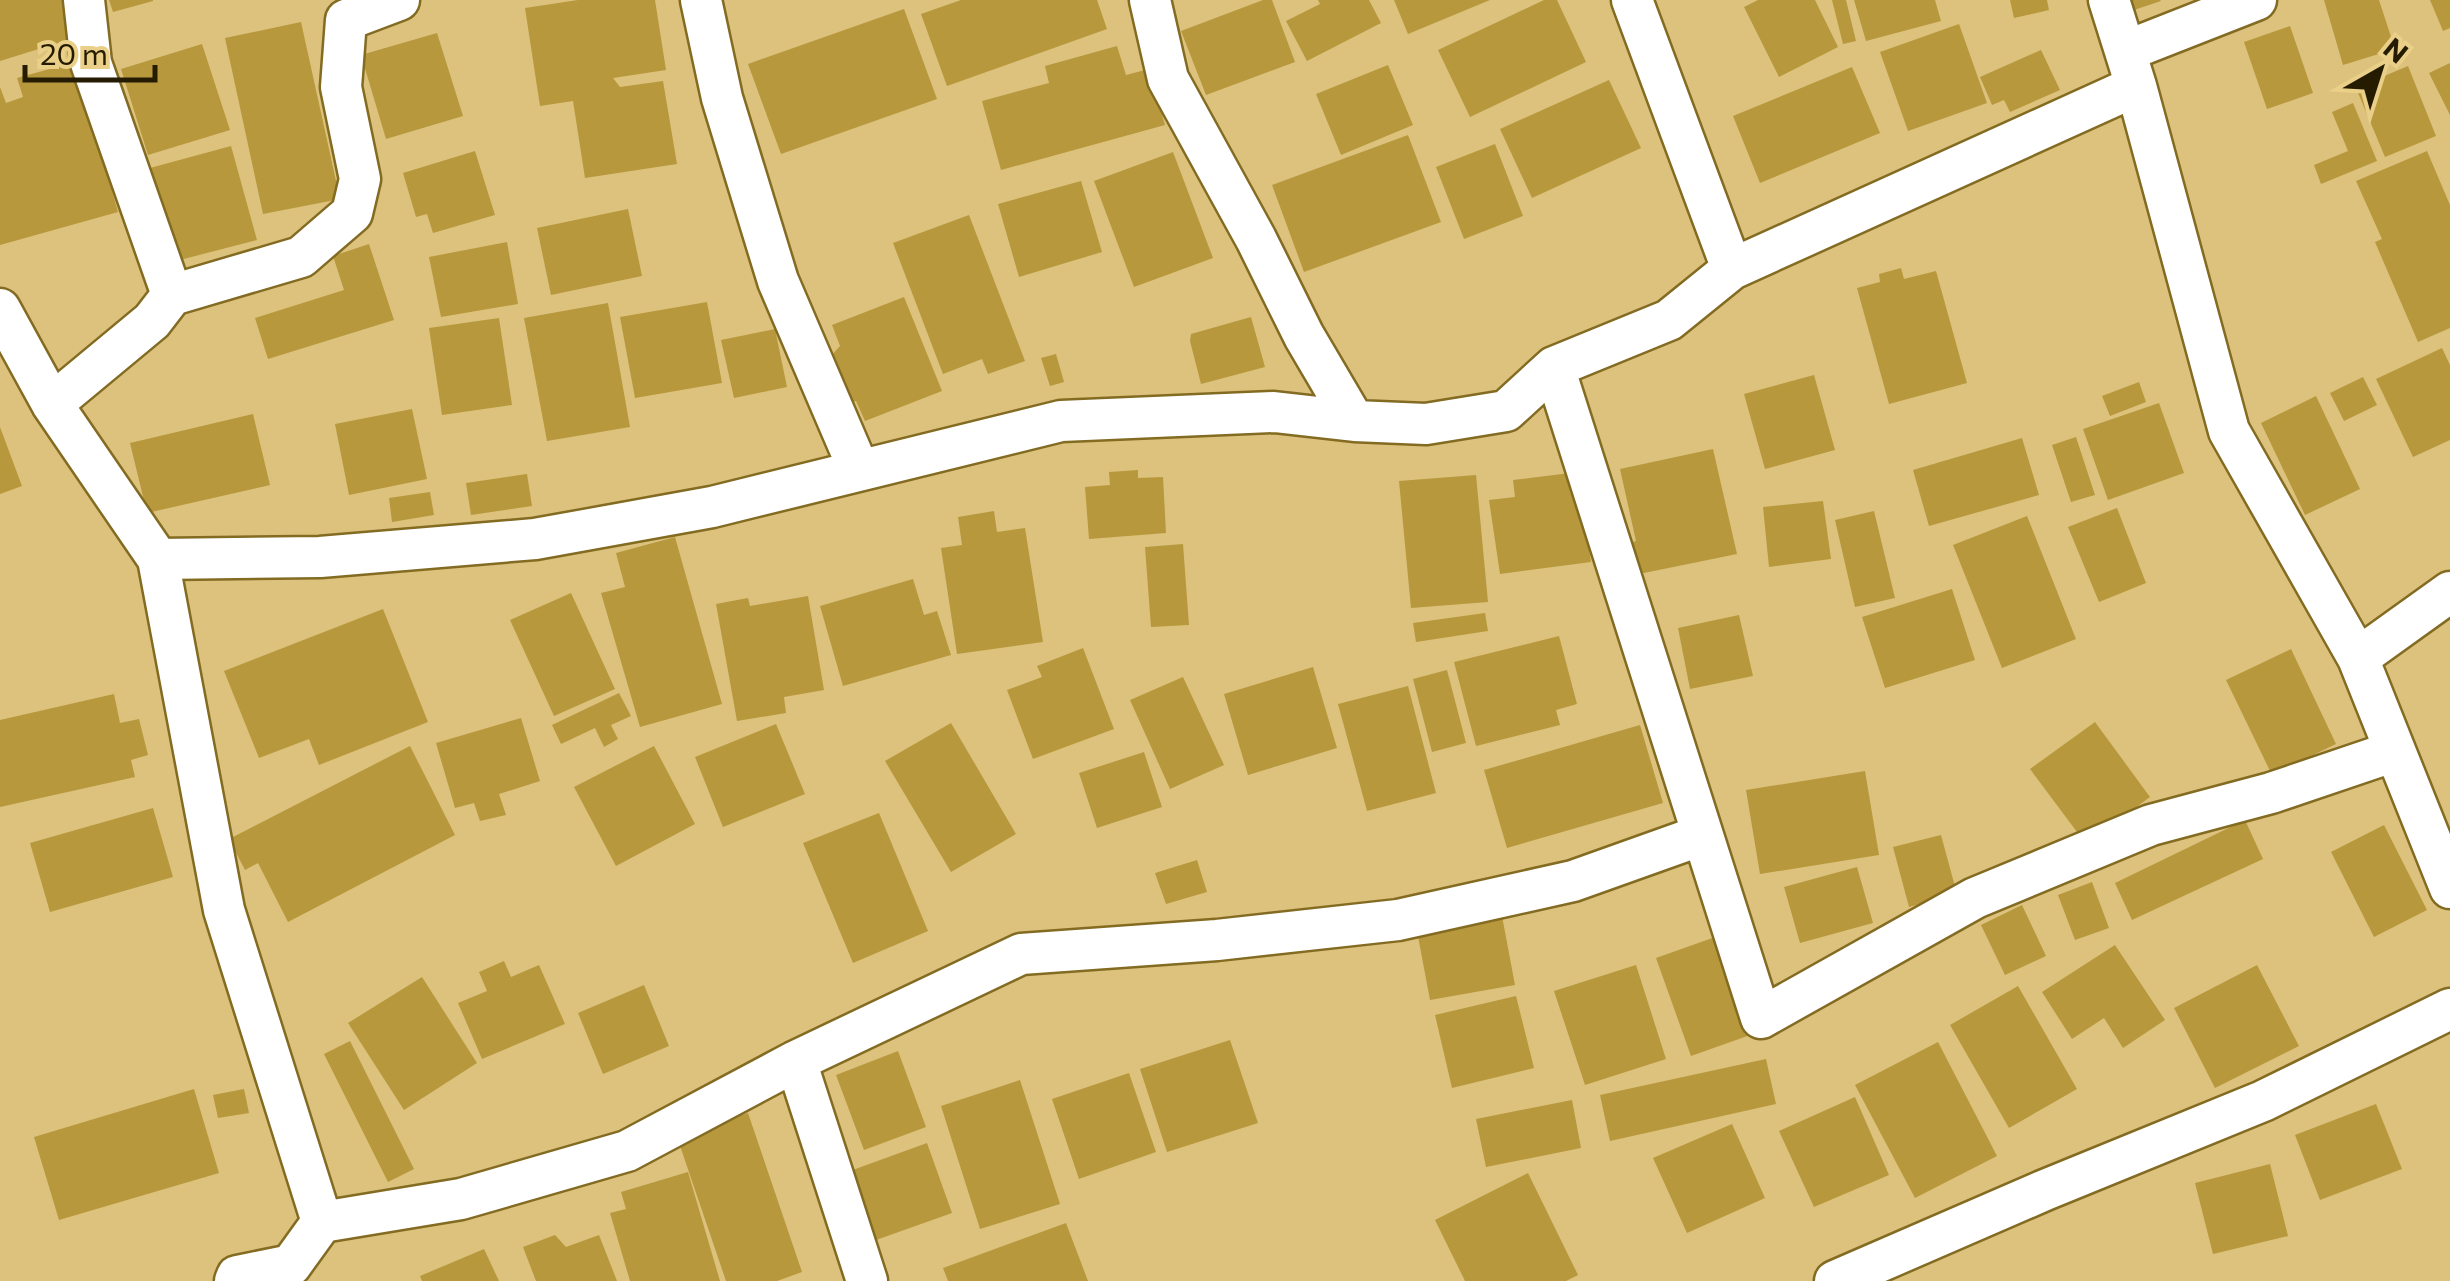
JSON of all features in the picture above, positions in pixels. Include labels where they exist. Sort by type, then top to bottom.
[{"type":"street","points":[[84,0],[90,62],[172,295]]},
{"type":"street","points":[[52,404],[152,321],[172,295],[301,257],[352,213],[360,180],[341,87],[346,20],[399,0]]},
{"type":"street","points":[[701,0],[722,98],[778,281],[859,470]]},
{"type":"street","points":[[1150,0],[1168,79],[1304,336],[1354,421]]},
{"type":"street","points":[[1632,0],[1732,269]]},
{"type":"street","points":[[2108,0],[2131,68],[2229,431],[2358,658],[2450,888]]},
{"type":"street","points":[[158,559],[320,557],[535,539],[712,506],[1061,421],[1274,412],[1426,424],[1506,410],[1554,367],[1669,320],[1732,269],[2131,68],[2256,0]]},
{"type":"street","points":[[0,310],[52,404],[158,559],[224,910],[322,1222]]},
{"type":"street","points":[[1554,367],[1761,1018],[1974,898],[2151,826],[2271,794],[2395,752]]},
{"type":"street","points":[[2358,658],[2450,592]]},
{"type":"street","points":[[234,1281],[238,1276],[291,1265],[322,1222],[462,1198],[627,1151],[796,1060],[1021,954],[1216,940],[1398,920],[1573,881],[1702,835]]},
{"type":"street","points":[[1835,1281],[2263,1101],[2450,1009]]},
{"type":"street","points":[[796,1060],[867,1281]]},
{"type":"building","points":[[0,0],[62,0],[74,38],[0,61]]},
{"type":"building","points":[[109,0],[153,0],[153,1],[113,12]]},
{"type":"building","points":[[578,0],[655,0],[666,70],[613,78],[620,87],[663,81],[677,164],[585,178],[573,101],[540,106],[525,8]]},
{"type":"building","points":[[961,0],[1097,0],[1107,29],[947,86],[921,14]]},
{"type":"building","points":[[1272,0],[1295,62],[1206,95],[1181,31]]},
{"type":"building","points":[[1318,0],[1369,0],[1381,23],[1307,61],[1286,21],[1320,4]]},
{"type":"building","points":[[1394,0],[1490,0],[1408,34]]},
{"type":"building","points":[[1544,0],[1557,0],[1586,62],[1470,117],[1438,50]]},
{"type":"building","points":[[1758,0],[1815,0],[1838,47],[1779,77],[1744,7]]},
{"type":"building","points":[[1832,0],[1846,0],[1856,41],[1843,44]]},
{"type":"building","points":[[1854,0],[1935,0],[1941,21],[1866,41]]},
{"type":"building","points":[[2010,0],[2047,0],[2049,10],[2014,18]]},
{"type":"building","points":[[2131,0],[2160,0],[2161,1],[2134,10]]},
{"type":"building","points":[[2324,0],[2379,0],[2395,49],[2343,65]]},
{"type":"building","points":[[2430,0],[2450,0],[2450,28],[2443,31]]},
{"type":"building","points":[[904,9],[937,99],[781,154],[748,64]]},
{"type":"building","points":[[301,22],[340,199],[263,214],[225,38]]},
{"type":"building","points":[[1959,24],[1987,103],[1908,131],[1880,52]]},
{"type":"building","points":[[2290,26],[2313,93],[2267,109],[2244,42]]},
{"type":"building","points":[[437,33],[463,116],[386,139],[361,55]]},
{"type":"building","points":[[202,44],[230,130],[148,155],[121,69]]},
{"type":"building","points":[[1117,46],[1126,75],[1149,69],[1165,125],[1001,170],[982,101],[1049,83],[1045,66]]},
{"type":"building","points":[[2041,50],[2060,90],[2010,112],[2004,100],[1992,105],[1980,77]]},
{"type":"building","points":[[75,62],[118,212],[0,245],[0,87],[6,103],[23,97],[17,78]]},
{"type":"building","points":[[2450,63],[2450,115],[2429,73]]},
{"type":"building","points":[[1388,65],[1413,125],[1341,155],[1316,94]]},
{"type":"building","points":[[2408,66],[2436,136],[2385,157],[2356,88]]},
{"type":"building","points":[[1852,67],[1880,133],[1760,183],[1733,116]]},
{"type":"building","points":[[1609,80],[1641,148],[1532,198],[1500,129]]},
{"type":"building","points":[[2353,103],[2377,161],[2321,184],[2314,165],[2348,151],[2332,112]]},
{"type":"building","points":[[1408,135],[1441,222],[1304,272],[1272,185]]},
{"type":"building","points":[[1495,144],[1523,216],[1464,239],[1436,167]]},
{"type":"building","points":[[231,146],[257,240],[176,261],[150,168]]},
{"type":"building","points":[[475,151],[495,215],[433,233],[427,214],[416,217],[403,173]]},
{"type":"building","points":[[2427,151],[2450,205],[2450,328],[2418,342],[2375,242],[2382,239],[2356,181]]},
{"type":"building","points":[[1173,152],[1213,258],[1134,287],[1094,181]]},
{"type":"building","points":[[1081,181],[1102,252],[1019,277],[998,204]]},
{"type":"building","points":[[628,209],[642,276],[551,295],[537,228]]},
{"type":"building","points":[[969,215],[1025,361],[988,374],[982,359],[943,374],[893,243]]},
{"type":"building","points":[[507,242],[518,304],[441,317],[429,257]]},
{"type":"building","points":[[369,244],[394,320],[268,359],[255,318],[344,290],[333,256]]},
{"type":"building","points":[[1901,268],[1904,279],[1936,271],[1967,383],[1889,404],[1857,288],[1880,282],[1879,274]]},
{"type":"building","points":[[904,297],[942,391],[865,421],[856,401],[848,404],[830,357],[840,346],[832,325]]},
{"type":"building","points":[[707,302],[722,383],[635,398],[620,317]]},
{"type":"building","points":[[608,303],[630,427],[547,441],[524,318]]},
{"type":"building","points":[[1251,317],[1265,367],[1201,384],[1191,334]]},
{"type":"building","points":[[499,318],[512,405],[442,415],[429,328]]},
{"type":"building","points":[[775,329],[787,387],[734,398],[721,340]]},
{"type":"building","points":[[2442,348],[2450,365],[2450,440],[2413,457],[2376,379]]},
{"type":"building","points":[[1056,354],[1064,382],[1050,386],[1041,358]]},
{"type":"building","points":[[1814,375],[1835,450],[1765,469],[1744,394]]},
{"type":"building","points":[[2363,377],[2377,405],[2344,421],[2330,393]]},
{"type":"building","points":[[2139,382],[2146,402],[2110,416],[2102,396]]},
{"type":"building","points":[[2316,396],[2360,489],[2305,515],[2261,423]]},
{"type":"building","points":[[2159,403],[2184,473],[2108,500],[2083,429]]},
{"type":"building","points":[[412,409],[427,479],[349,495],[335,424]]},
{"type":"building","points":[[253,414],[270,485],[147,513],[130,443]]},
{"type":"building","points":[[0,427],[22,486],[0,494]]},
{"type":"building","points":[[2076,437],[2095,495],[2071,502],[2052,445]]},
{"type":"building","points":[[2022,438],[2039,495],[1929,526],[1913,470]]},
{"type":"building","points":[[1713,449],[1737,554],[1644,573],[1631,571],[1625,544],[1636,541],[1620,469]]},
{"type":"building","points":[[1138,470],[1138,478],[1163,477],[1166,533],[1089,539],[1085,487],[1110,485],[1109,472]]},
{"type":"building","points":[[1578,472],[1591,562],[1500,574],[1489,500],[1515,497],[1513,480]]},
{"type":"building","points":[[527,474],[532,506],[471,515],[466,483]]},
{"type":"building","points":[[1476,475],[1488,602],[1411,608],[1399,481]]},
{"type":"building","points":[[430,492],[434,515],[392,522],[389,498]]},
{"type":"building","points":[[1823,501],[1831,559],[1769,567],[1763,507]]},
{"type":"building","points":[[2117,508],[2146,583],[2099,602],[2068,527]]},
{"type":"building","points":[[994,511],[997,532],[1025,528],[1043,642],[957,654],[941,548],[962,545],[958,517]]},
{"type":"building","points":[[1874,511],[1895,598],[1855,607],[1835,520]]},
{"type":"building","points":[[2027,516],[2076,639],[2002,668],[1953,545]]},
{"type":"building","points":[[675,537],[722,704],[640,727],[601,593],[625,587],[616,553]]},
{"type":"building","points":[[1183,544],[1189,625],[1151,627],[1145,547]]},
{"type":"building","points":[[913,579],[924,615],[937,611],[951,655],[843,686],[820,606]]},
{"type":"building","points":[[1952,589],[1975,660],[1885,688],[1862,617]]},
{"type":"building","points":[[571,593],[615,689],[554,716],[510,620]]},
{"type":"building","points":[[808,596],[824,690],[784,697],[786,713],[737,721],[716,604],[748,598],[750,606]]},
{"type":"building","points":[[383,609],[428,722],[319,765],[309,739],[259,758],[224,671]]},
{"type":"building","points":[[1485,613],[1488,631],[1416,642],[1413,623]]},
{"type":"building","points":[[1739,615],[1753,676],[1690,689],[1678,628]]},
{"type":"building","points":[[1559,636],[1577,704],[1556,710],[1560,725],[1476,746],[1454,662]]},
{"type":"building","points":[[1083,648],[1114,729],[1033,759],[1007,690],[1042,677],[1037,666]]},
{"type":"building","points":[[2291,649],[2336,744],[2272,775],[2226,680]]},
{"type":"building","points":[[1313,667],[1337,748],[1248,775],[1224,694]]},
{"type":"building","points":[[1447,670],[1466,743],[1432,752],[1413,679]]},
{"type":"building","points":[[1183,677],[1224,765],[1170,789],[1130,700]]},
{"type":"building","points":[[1408,686],[1436,793],[1367,811],[1338,704]]},
{"type":"building","points":[[619,693],[631,716],[611,725],[618,739],[604,747],[595,728],[561,744],[552,725]]},
{"type":"building","points":[[114,694],[120,723],[139,719],[148,755],[131,760],[135,777],[0,807],[0,720]]},
{"type":"building","points":[[521,718],[540,781],[499,794],[506,815],[480,821],[474,803],[455,808],[436,743]]},
{"type":"building","points":[[2095,722],[2150,797],[2086,844],[2030,769]]},
{"type":"building","points":[[951,723],[1016,834],[951,872],[885,761]]},
{"type":"building","points":[[776,724],[805,794],[723,827],[695,757]]},
{"type":"building","points":[[1640,725],[1663,803],[1507,848],[1484,770]]},
{"type":"building","points":[[410,746],[455,835],[288,922],[258,863],[245,870],[229,839]]},
{"type":"building","points":[[654,746],[695,824],[616,866],[574,787]]},
{"type":"building","points":[[1144,752],[1162,807],[1097,828],[1079,773]]},
{"type":"building","points":[[1865,771],[1879,855],[1760,874],[1746,790]]},
{"type":"building","points":[[153,808],[173,877],[50,912],[30,843]]},
{"type":"building","points":[[879,813],[928,931],[853,963],[803,843]]},
{"type":"building","points":[[2245,820],[2263,859],[2132,920],[2115,883]]},
{"type":"building","points":[[2384,825],[2427,910],[2374,937],[2331,852]]},
{"type":"building","points":[[1941,835],[1957,894],[1909,907],[1893,847]]},
{"type":"building","points":[[1197,860],[1207,892],[1166,904],[1155,873]]},
{"type":"building","points":[[1857,867],[1873,923],[1800,943],[1784,887]]},
{"type":"building","points":[[2092,882],[2109,928],[2075,940],[2058,895]]},
{"type":"building","points":[[2022,905],[2046,956],[2005,975],[1981,925]]},
{"type":"building","points":[[1502,916],[1515,985],[1430,1000],[1417,931]]},
{"type":"building","points":[[1718,936],[1753,1034],[1691,1056],[1656,958]]},
{"type":"building","points":[[2115,945],[2165,1020],[2123,1048],[2104,1018],[2072,1039],[2042,992]]},
{"type":"building","points":[[504,961],[511,977],[539,965],[565,1024],[482,1059],[458,1003],[487,991],[479,972]]},
{"type":"building","points":[[1636,965],[1666,1059],[1585,1085],[1554,991]]},
{"type":"building","points":[[2257,965],[2299,1046],[2215,1088],[2174,1008]]},
{"type":"building","points":[[422,977],[477,1063],[404,1110],[348,1023]]},
{"type":"building","points":[[644,985],[669,1046],[603,1074],[578,1013]]},
{"type":"building","points":[[2018,986],[2077,1089],[2009,1128],[1950,1025]]},
{"type":"building","points":[[1516,996],[1534,1068],[1452,1088],[1435,1015]]},
{"type":"building","points":[[1230,1040],[1258,1123],[1167,1152],[1140,1069]]},
{"type":"building","points":[[350,1041],[414,1169],[388,1182],[324,1054]]},
{"type":"building","points":[[1938,1042],[1997,1156],[1915,1198],[1855,1085]]},
{"type":"building","points":[[898,1051],[926,1127],[864,1150],[836,1075]]},
{"type":"building","points":[[1766,1059],[1776,1104],[1610,1141],[1600,1095]]},
{"type":"building","points":[[1129,1073],[1156,1152],[1079,1179],[1052,1099]]},
{"type":"building","points":[[1020,1080],[1060,1204],[980,1229],[941,1106]]},
{"type":"building","points":[[194,1089],[219,1173],[59,1220],[34,1137]]},
{"type":"building","points":[[244,1089],[249,1113],[218,1118],[213,1095]]},
{"type":"building","points":[[1855,1097],[1889,1175],[1814,1207],[1779,1131]]},
{"type":"building","points":[[1572,1100],[1581,1148],[1486,1167],[1476,1119]]},
{"type":"building","points":[[2376,1104],[2402,1169],[2320,1200],[2295,1135]]},
{"type":"building","points":[[748,1113],[802,1272],[777,1281],[726,1281],[677,1137]]},
{"type":"building","points":[[1732,1124],[1765,1198],[1687,1233],[1653,1158]]},
{"type":"building","points":[[927,1143],[952,1213],[876,1240],[850,1171]]},
{"type":"building","points":[[2270,1164],[2288,1236],[2213,1254],[2195,1183]]},
{"type":"building","points":[[688,1172],[720,1281],[630,1281],[610,1213],[626,1209],[621,1192]]},
{"type":"building","points":[[1528,1173],[1578,1275],[1566,1281],[1465,1281],[1435,1220]]},
{"type":"building","points":[[1066,1223],[1088,1281],[948,1281],[943,1268]]},
{"type":"building","points":[[555,1235],[566,1247],[599,1235],[617,1281],[536,1281],[523,1247]]},
{"type":"building","points":[[484,1249],[499,1281],[422,1281],[420,1276]]}]
